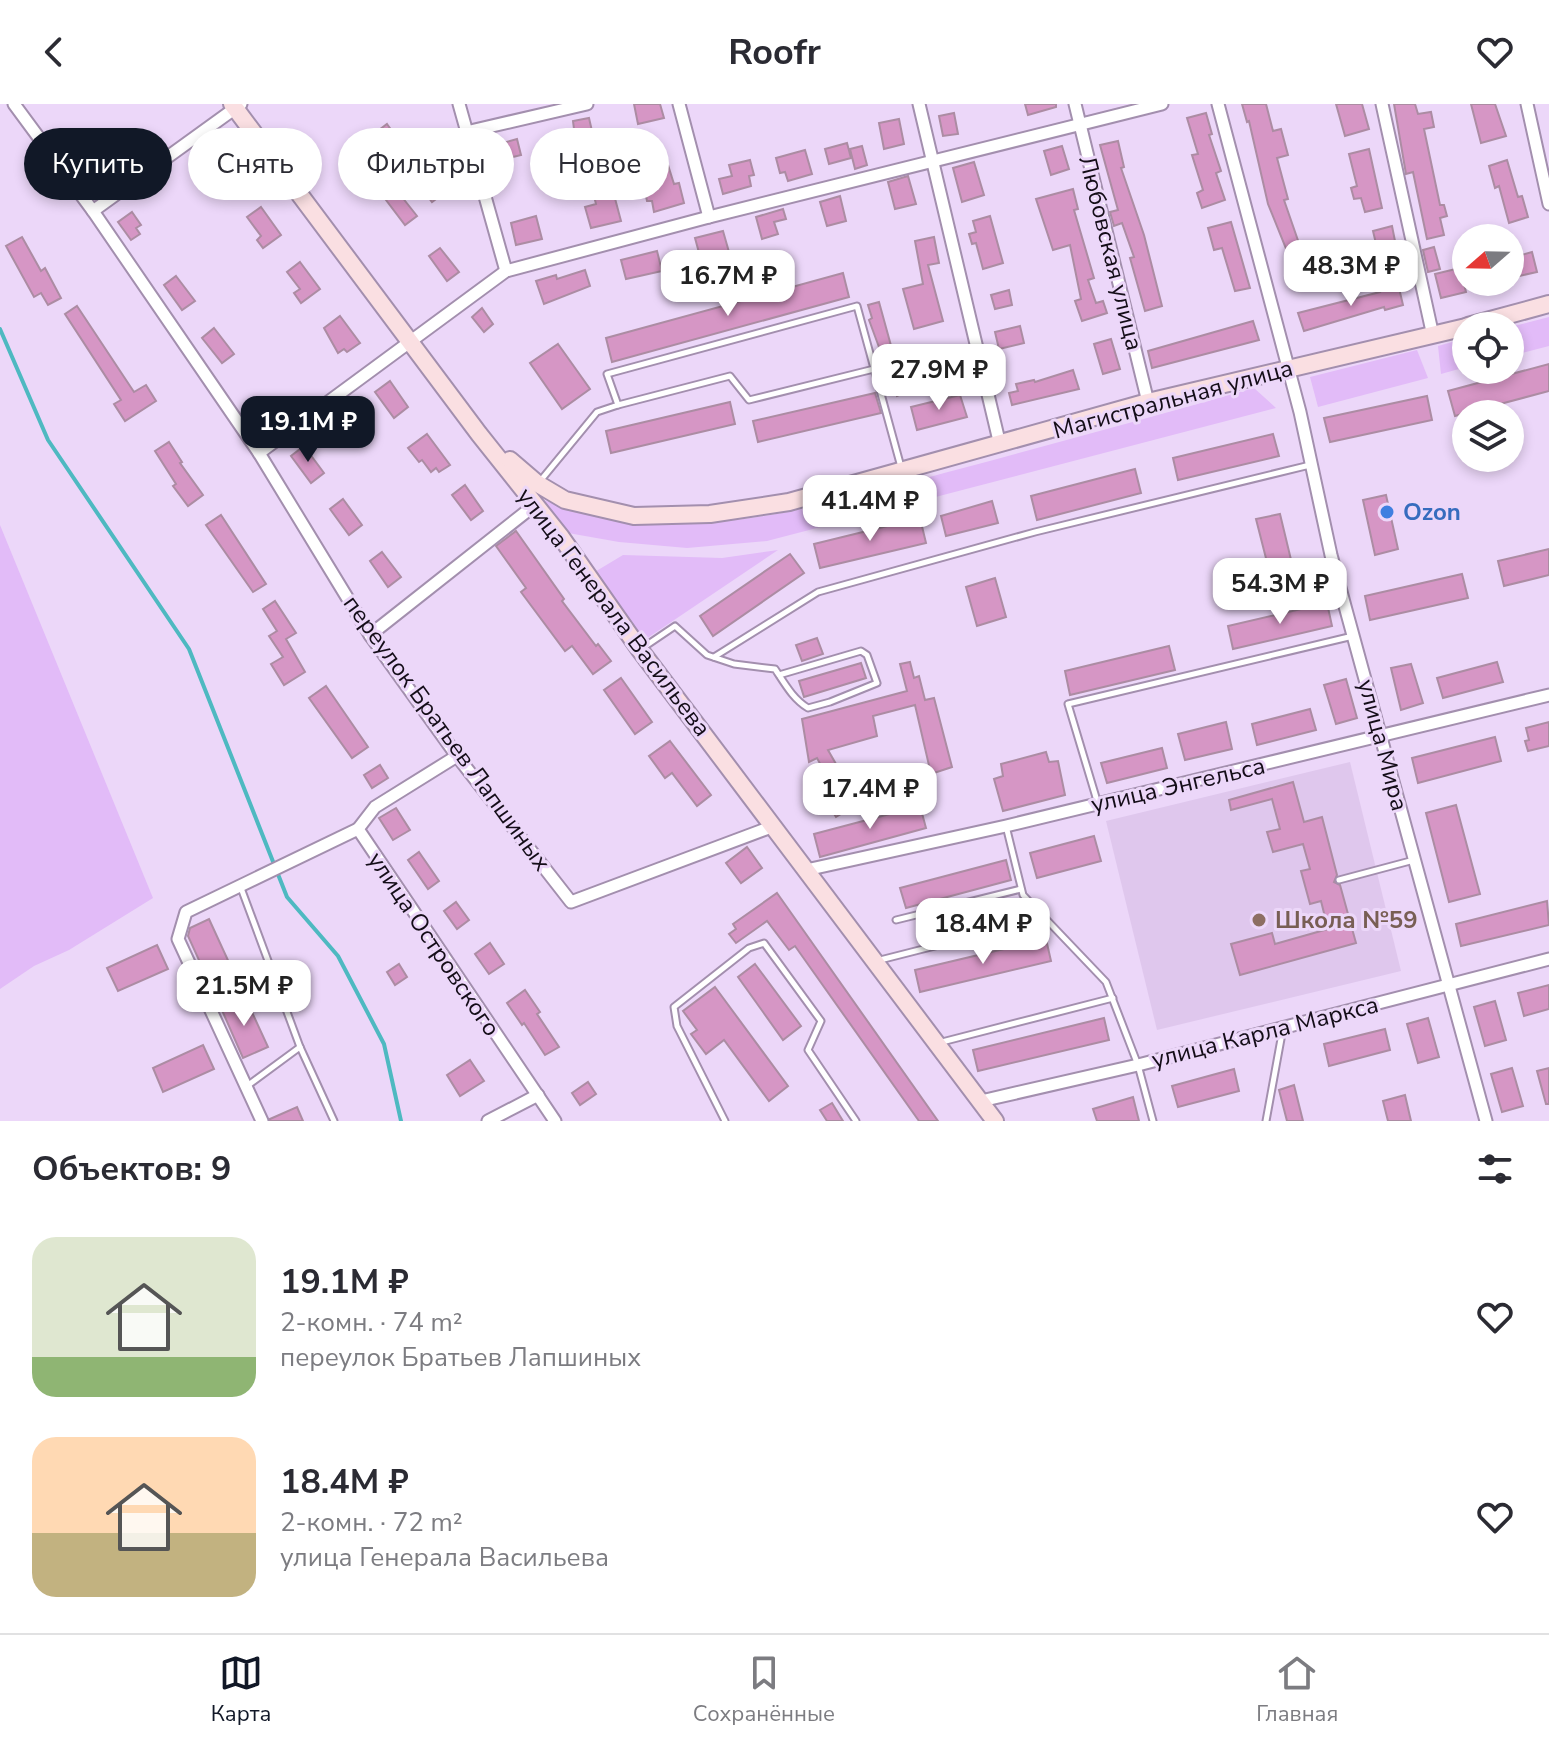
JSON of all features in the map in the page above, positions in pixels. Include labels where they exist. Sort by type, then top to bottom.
[{"type":"main road","name":"улица Генерала Васильева","points":[[237,106],[409,343],[536,504],[640,650],[995,1121]]},
{"type":"main road","name":"Магистральная улица","points":[[1519,312],[1549,304]]},
{"type":"main road","name":"Магистральная улица","points":[[479,434],[538,484],[565,500],[634,516],[710,514],[789,502],[1148,402],[1452,330]]},
{"type":"street","name":"переулок Братьев Лапшиных","points":[[14,104],[93,211],[259,453],[370,635],[457,756],[571,902],[774,826]]},
{"type":"street","points":[[459,104],[465,128]]},
{"type":"street","points":[[483,128],[587,104]]},
{"type":"street","points":[[679,104],[709,217]]},
{"type":"street","points":[[919,104],[1000,445]]},
{"type":"street","name":"Любовская улица","points":[[1075,104],[1148,402]]},
{"type":"street","points":[[259,453],[506,271],[1162,104]]},
{"type":"street","name":"улица Мира","points":[[1218,104],[1288,368],[1331,555],[1486,1121]]},
{"type":"street","points":[[1382,104],[1433,336]]},
{"type":"street","points":[[1527,104],[1549,204]]},
{"type":"street","points":[[93,211],[237,106]]},
{"type":"street","points":[[486,200],[506,271]]},
{"type":"street","points":[[370,635],[536,504]]},
{"type":"street","name":"улица Энгельса","points":[[806,870],[1006,826],[1549,695]]},
{"type":"street","name":"улица Островского","points":[[457,756],[375,807],[358,829],[555,1121]]},
{"type":"street","points":[[262,1121],[178,939],[186,912],[358,829]]},
{"type":"street","name":"улица Карла Маркса","points":[[981,1101],[1138,1065],[1549,959]]},
{"type":"street","points":[[488,1121],[538,1095]]},
{"type":"lane","points":[[618,405],[607,374],[857,306],[902,472]]},
{"type":"lane","points":[[538,484],[597,412],[730,376],[749,400],[874,369]]},
{"type":"lane","points":[[714,657],[818,592],[1035,532],[1312,465]]},
{"type":"lane","points":[[640,650],[675,626],[707,655],[734,664],[775,669],[779,675],[797,702],[808,708],[877,683],[867,655],[861,651],[779,675]]},
{"type":"lane","points":[[1098,804],[1068,704],[1354,636]]},
{"type":"lane","points":[[1006,826],[1023,895],[1106,982],[1138,1065],[1153,1121]]},
{"type":"lane","points":[[1339,880],[1414,860]]},
{"type":"lane","points":[[241,887],[300,1047],[334,1121]]},
{"type":"lane","points":[[896,920],[1021,889]]},
{"type":"lane","points":[[875,961],[1045,918]]},
{"type":"lane","points":[[725,1121],[677,1026],[674,1007],[749,948],[764,943],[821,1021],[808,1050],[856,1121]]},
{"type":"lane","points":[[937,1043],[1113,998]]},
{"type":"lane","points":[[1266,1121],[1283,1027]]},
{"type":"lane","points":[[246,1087],[300,1047]]},
{"type":"shaded area","points":[[1549,317],[1549,346],[1524,352],[1524,323]]},
{"type":"shaded area","points":[[1452,342],[1452,371],[1441,374],[1438,346]]},
{"type":"shaded area","points":[[1417,350],[1428,378],[1318,407],[1310,377]]},
{"type":"shaded area","points":[[1254,388],[1276,408],[767,541],[687,548],[619,542],[568,533],[541,499],[594,515],[648,523],[701,523],[755,518],[862,495]]},
{"type":"shaded area","points":[[0,525],[153,898],[0,989]]},
{"type":"shaded area","points":[[778,550],[643,641],[593,573],[623,555],[722,558]]},
{"type":"shaded area","name":"Школа №59","points":[[1350,762],[1401,971],[1157,1030],[1106,821]]},
{"type":"building","points":[[634,104],[660,104],[664,118],[638,124]]},
{"type":"building","points":[[1025,104],[1056,104],[1056,107],[1028,115]]},
{"type":"building","points":[[1242,104],[1266,104],[1273,131],[1281,129],[1288,155],[1277,158],[1288,199],[1284,200],[1313,276],[1293,282],[1286,257],[1289,256],[1268,204],[1249,121]]},
{"type":"building","points":[[1336,104],[1362,104],[1369,129],[1345,136]]},
{"type":"building","points":[[1394,104],[1415,104],[1418,114],[1431,112],[1434,127],[1424,129],[1440,205],[1444,205],[1447,216],[1440,218],[1444,235],[1427,239],[1413,172],[1406,174]]},
{"type":"building","points":[[1471,104],[1495,104],[1506,136],[1481,143]]},
{"type":"building","points":[[954,113],[958,134],[943,136],[939,116]]},
{"type":"building","points":[[1206,113],[1212,134],[1209,135],[1221,171],[1216,173],[1225,200],[1202,208],[1197,193],[1203,190],[1192,155],[1198,154],[1187,118]]},
{"type":"building","points":[[589,118],[591,128],[574,128],[573,121]]},
{"type":"building","points":[[899,119],[904,144],[884,149],[879,123]]},
{"type":"building","points":[[517,139],[521,155],[514,157],[514,140]]},
{"type":"building","points":[[1118,141],[1124,167],[1121,168],[1144,235],[1162,306],[1145,311],[1130,258],[1134,257],[1122,223],[1114,226],[1110,212],[1118,210],[1100,145]]},
{"type":"building","points":[[847,143],[851,158],[829,164],[825,149]]},
{"type":"building","points":[[862,146],[867,165],[855,169],[850,149]]},
{"type":"building","points":[[1062,146],[1069,169],[1051,175],[1044,151]]},
{"type":"building","points":[[1369,149],[1382,208],[1365,212],[1361,198],[1354,199],[1351,188],[1357,186],[1349,154]]},
{"type":"building","points":[[805,150],[812,174],[788,181],[785,172],[780,173],[776,158]]},
{"type":"building","points":[[750,160],[754,175],[749,176],[751,186],[723,194],[719,179],[732,176],[729,165]]},
{"type":"building","points":[[1507,160],[1518,197],[1522,196],[1528,217],[1509,223],[1499,186],[1495,188],[1489,166]]},
{"type":"building","points":[[974,162],[984,195],[962,202],[953,168]]},
{"type":"building","points":[[669,168],[674,184],[679,183],[684,203],[654,212],[652,201],[647,201],[669,200]]},
{"type":"building","points":[[908,176],[916,204],[895,209],[888,182]]},
{"type":"building","points":[[1073,189],[1078,209],[1074,210],[1094,278],[1088,280],[1096,303],[1103,301],[1107,313],[1082,321],[1075,301],[1081,299],[1070,245],[1053,250],[1036,199]]},
{"type":"building","points":[[840,196],[846,221],[827,226],[820,202]]},
{"type":"building","points":[[386,200],[404,200],[417,216],[405,225]]},
{"type":"building","points":[[595,200],[615,200],[621,221],[591,228],[585,207],[596,204]]},
{"type":"building","points":[[261,207],[281,235],[263,248],[257,240],[261,236],[247,217]]},
{"type":"building","points":[[783,209],[786,219],[774,222],[778,234],[762,239],[756,217]]},
{"type":"building","points":[[132,212],[141,225],[136,228],[140,234],[131,240],[118,222]]},
{"type":"building","points":[[536,216],[542,239],[516,245],[511,223]]},
{"type":"building","points":[[990,216],[1003,263],[983,269],[976,243],[972,244],[969,234],[976,232],[973,221]]},
{"type":"building","points":[[1231,222],[1250,288],[1235,291],[1222,248],[1214,250],[1208,228]]},
{"type":"building","points":[[1392,226],[1399,261],[1403,260],[1406,271],[1393,275],[1386,250],[1378,252],[1373,231]]},
{"type":"building","points":[[723,231],[729,252],[701,260],[695,238]]},
{"type":"building","points":[[22,237],[41,271],[45,268],[61,298],[48,305],[41,293],[34,297],[6,246]]},
{"type":"building","points":[[934,237],[939,263],[928,265],[943,321],[914,329],[903,289],[923,284],[915,241]]},
{"type":"building","points":[[1434,247],[1440,269],[1428,272],[1423,250]]},
{"type":"building","points":[[440,248],[459,272],[447,281],[429,256]]},
{"type":"building","points":[[657,251],[662,271],[626,279],[621,260]]},
{"type":"building","points":[[1532,252],[1537,272],[1524,275],[1524,254]]},
{"type":"building","points":[[300,262],[320,289],[301,303],[294,293],[300,289],[287,272]]},
{"type":"building","points":[[585,270],[590,286],[544,304],[536,281],[556,275],[557,279]]},
{"type":"building","points":[[1452,270],[1452,295],[1441,298],[1435,274]]},
{"type":"building","points":[[843,273],[849,297],[612,362],[606,338]]},
{"type":"building","points":[[176,276],[195,301],[182,310],[164,285]]},
{"type":"building","points":[[1398,284],[1403,305],[1385,310],[1384,307],[1304,331],[1298,313],[1380,292]]},
{"type":"building","points":[[1009,290],[1012,305],[995,309],[991,295]]},
{"type":"building","points":[[879,302],[904,393],[897,396],[869,320],[872,318],[868,305]]},
{"type":"building","points":[[77,306],[134,392],[146,385],[156,401],[125,421],[114,404],[121,400],[65,314]]},
{"type":"building","points":[[482,308],[493,324],[484,332],[472,317]]},
{"type":"building","points":[[340,316],[360,343],[347,352],[344,349],[338,353],[324,328]]},
{"type":"building","points":[[1253,321],[1259,340],[1152,368],[1148,351]]},
{"type":"building","points":[[1020,326],[1024,343],[999,349],[995,332]]},
{"type":"building","points":[[214,328],[234,354],[222,363],[202,338]]},
{"type":"building","points":[[1111,339],[1120,369],[1103,374],[1094,344]]},
{"type":"building","points":[[558,344],[590,389],[562,409],[530,363]]},
{"type":"building","points":[[1549,364],[1549,391],[1515,400],[1452,400],[1452,405],[1448,391],[1474,384],[1524,384],[1524,371]]},
{"type":"building","points":[[1073,370],[1079,389],[1012,405],[1009,393],[1018,391],[1016,384],[1035,382]]},
{"type":"building","points":[[390,381],[408,407],[394,418],[375,392]]},
{"type":"building","points":[[875,393],[881,413],[758,442],[753,421]]},
{"type":"building","points":[[960,395],[967,417],[917,430],[911,407]]},
{"type":"building","points":[[1427,396],[1432,420],[1330,442],[1324,418]]},
{"type":"building","points":[[268,400],[279,416],[267,425],[255,409]]},
{"type":"building","points":[[730,402],[735,424],[611,453],[606,431]]},
{"type":"building","points":[[427,434],[450,465],[439,472],[436,468],[431,472],[408,448]]},
{"type":"building","points":[[1273,434],[1279,456],[1178,480],[1173,458]]},
{"type":"building","points":[[169,442],[203,495],[188,506],[173,486],[176,484],[155,451]]},
{"type":"building","points":[[304,446],[324,473],[311,483],[291,456]]},
{"type":"building","points":[[1135,469],[1141,493],[1037,520],[1031,496]]},
{"type":"building","points":[[465,485],[483,511],[471,520],[452,495]]},
{"type":"building","points":[[1386,495],[1398,549],[1375,555],[1363,500]]},
{"type":"building","points":[[343,499],[362,525],[349,535],[330,509]]},
{"type":"building","points":[[992,501],[998,523],[946,536],[941,516]]},
{"type":"building","points":[[1280,514],[1293,568],[1270,574],[1256,519]]},
{"type":"building","points":[[221,515],[266,584],[253,592],[206,525]]},
{"type":"building","points":[[920,518],[926,543],[820,568],[814,544]]},
{"type":"building","points":[[516,531],[564,599],[562,601],[611,661],[593,674],[572,646],[565,651],[521,592],[526,588],[496,546]]},
{"type":"building","points":[[1549,549],[1549,575],[1504,586],[1498,561]]},
{"type":"building","points":[[382,552],[401,577],[388,587],[370,561]]},
{"type":"building","points":[[790,554],[804,573],[713,636],[700,616]]},
{"type":"building","points":[[1462,574],[1468,598],[1370,620],[1365,596]]},
{"type":"building","points":[[995,578],[1006,617],[977,626],[966,587]]},
{"type":"building","points":[[275,601],[296,633],[286,639],[305,672],[284,685],[271,664],[283,657],[269,636],[277,631],[263,609]]},
{"type":"building","points":[[1327,603],[1332,626],[1233,649],[1228,626]]},
{"type":"building","points":[[817,638],[823,654],[802,661],[796,645]]},
{"type":"building","points":[[1169,646],[1175,670],[1070,695],[1065,671]]},
{"type":"building","points":[[910,662],[914,678],[919,676],[925,700],[934,698],[952,767],[931,774],[915,705],[873,716],[877,736],[828,750],[840,771],[845,768],[857,790],[850,794],[856,805],[836,817],[820,791],[831,784],[817,758],[809,762],[802,719],[907,691],[900,664]]},
{"type":"building","points":[[1497,662],[1503,682],[1443,698],[1437,678]]},
{"type":"building","points":[[861,663],[866,678],[804,697],[799,681]]},
{"type":"building","points":[[1411,664],[1423,703],[1401,710],[1391,668]]},
{"type":"building","points":[[621,678],[652,722],[635,734],[604,690]]},
{"type":"building","points":[[1346,679],[1357,718],[1336,724],[1324,685]]},
{"type":"building","points":[[326,686],[368,747],[352,758],[309,698]]},
{"type":"building","points":[[1310,709],[1316,730],[1257,745],[1252,724]]},
{"type":"building","points":[[1226,722],[1232,749],[1185,760],[1178,734]]},
{"type":"building","points":[[1549,722],[1549,746],[1528,751],[1526,728]]},
{"type":"building","points":[[1495,737],[1501,761],[1418,783],[1412,758]]},
{"type":"building","points":[[670,741],[711,795],[697,806],[672,773],[665,778],[649,756]]},
{"type":"building","points":[[1162,748],[1167,768],[1107,783],[1101,763]]},
{"type":"building","points":[[1046,752],[1049,762],[1058,761],[1065,795],[1003,811],[994,779],[1003,776],[1001,764]]},
{"type":"building","points":[[380,765],[388,778],[372,788],[364,775]]},
{"type":"building","points":[[1293,782],[1304,822],[1322,817],[1337,875],[1334,882],[1340,885],[1356,943],[1240,975],[1231,944],[1272,933],[1275,944],[1328,929],[1321,901],[1310,904],[1301,871],[1310,869],[1303,844],[1273,852],[1267,832],[1280,829],[1272,799],[1231,810],[1229,800]]},
{"type":"building","points":[[1456,805],[1480,894],[1449,902],[1426,813]]},
{"type":"building","points":[[920,806],[926,828],[820,857],[814,834]]},
{"type":"building","points":[[396,808],[410,830],[393,840],[379,818]]},
{"type":"building","points":[[1094,836],[1101,861],[1037,878],[1030,853]]},
{"type":"building","points":[[747,847],[762,868],[741,883],[726,863]]},
{"type":"building","points":[[419,852],[439,881],[428,889],[408,860]]},
{"type":"building","points":[[1006,860],[1011,880],[906,908],[900,888]]},
{"type":"building","points":[[777,893],[938,1121],[919,1121],[795,946],[789,950],[767,921],[736,943],[729,934],[736,929],[733,924]]},
{"type":"building","points":[[1547,901],[1549,925],[1461,946],[1456,924]]},
{"type":"building","points":[[456,902],[469,920],[457,929],[444,911]]},
{"type":"building","points":[[209,919],[232,969],[208,980],[188,936],[190,928]]},
{"type":"building","points":[[1046,939],[1051,961],[920,992],[915,970]]},
{"type":"building","points":[[490,943],[504,964],[489,974],[475,954]]},
{"type":"building","points":[[157,945],[168,969],[118,991],[107,968]]},
{"type":"building","points":[[399,964],[407,977],[395,985],[387,972]]},
{"type":"building","points":[[755,964],[801,1026],[783,1040],[738,977]]},
{"type":"building","points":[[1549,985],[1549,1009],[1524,1016],[1518,993]]},
{"type":"building","points":[[715,987],[788,1086],[769,1101],[724,1040],[706,1054],[691,1034],[697,1030],[683,1011]]},
{"type":"building","points":[[525,990],[559,1047],[545,1055],[507,1003]]},
{"type":"building","points":[[245,997],[268,1047],[243,1058],[221,1008]]},
{"type":"building","points":[[1495,1001],[1506,1040],[1485,1046],[1474,1007]]},
{"type":"building","points":[[1104,1018],[1109,1040],[978,1071],[973,1050]]},
{"type":"building","points":[[1428,1018],[1439,1057],[1418,1063],[1407,1024]]},
{"type":"building","points":[[1385,1029],[1390,1050],[1329,1066],[1324,1044]]},
{"type":"building","points":[[203,1045],[214,1069],[163,1092],[153,1068]]},
{"type":"building","points":[[470,1060],[484,1081],[460,1096],[447,1075]]},
{"type":"building","points":[[1512,1068],[1523,1106],[1502,1112],[1491,1074]]},
{"type":"building","points":[[1549,1068],[1549,1104],[1546,1104],[1537,1071]]},
{"type":"building","points":[[1234,1069],[1239,1091],[1178,1107],[1172,1086]]},
{"type":"building","points":[[588,1082],[596,1094],[580,1105],[572,1093]]},
{"type":"building","points":[[1294,1085],[1303,1121],[1287,1121],[1279,1090]]},
{"type":"building","points":[[1405,1095],[1411,1121],[1388,1121],[1383,1101]]},
{"type":"building","points":[[1133,1097],[1139,1121],[1097,1121],[1093,1109]]},
{"type":"building","points":[[832,1103],[843,1121],[827,1121],[820,1110]]},
{"type":"building","points":[[297,1107],[303,1121],[270,1121],[270,1119]]},
{"type":"waterway","points":[[0,329],[48,440],[189,649],[287,897],[338,956],[384,1044],[401,1121]]},
{"type":"place","name":"Ozon","points":[[1387,512]]},
{"type":"place","name":"Школа №59","points":[[1259,920]]}]
